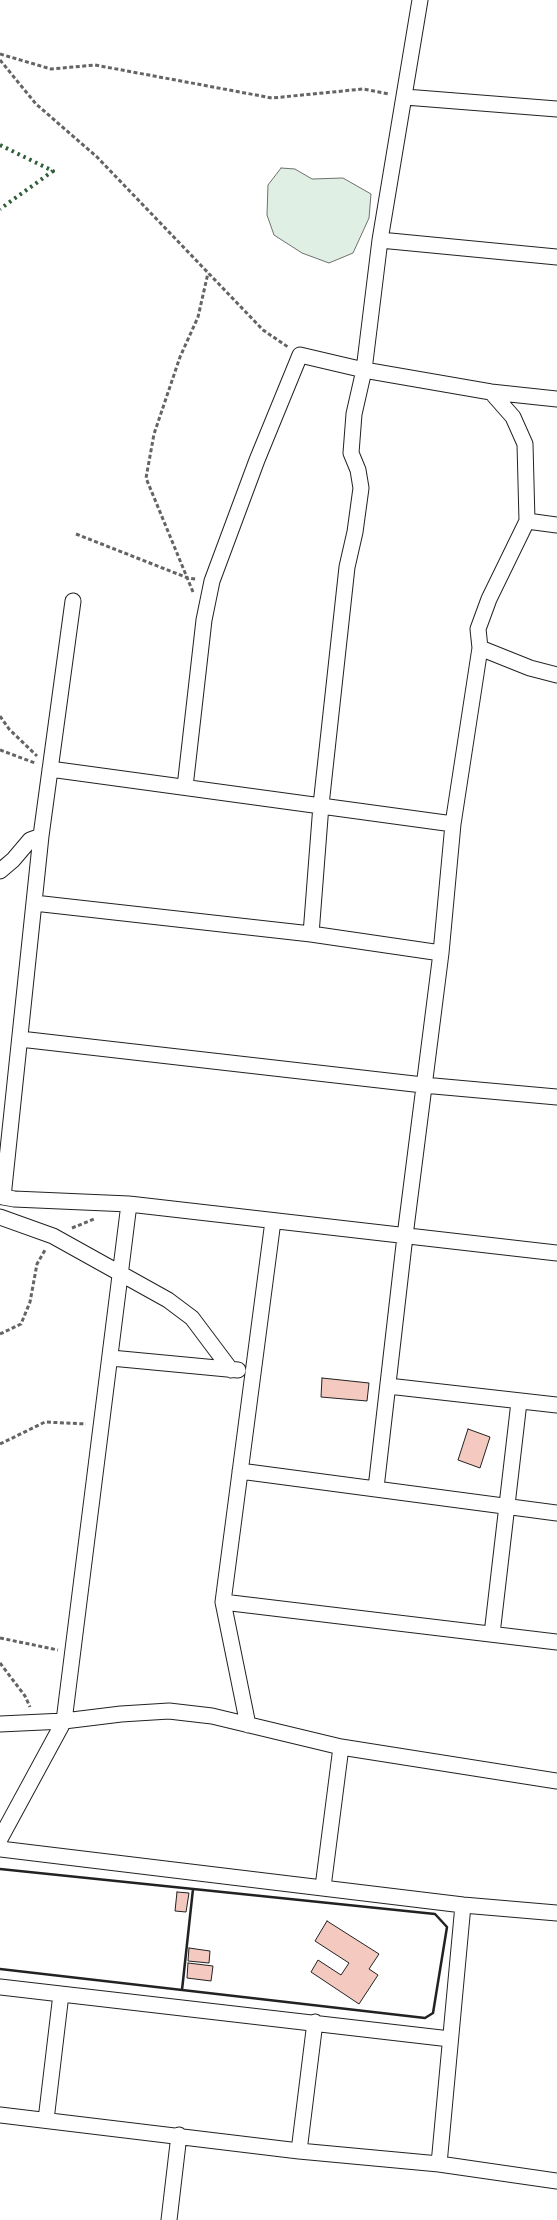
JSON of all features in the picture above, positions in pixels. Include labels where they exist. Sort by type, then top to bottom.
[{"type":"street","points":[[311,934],[320,805],[347,567],[356,532],[361,488],[358,470],[351,453],[354,414],[364,370],[380,240],[420,0]]},
{"type":"street","points":[[405,97],[557,109]]},
{"type":"street","points":[[380,240],[557,257]]},
{"type":"street","points":[[185,787],[204,620],[212,581],[267,433],[300,355],[364,370],[491,392],[557,399]]},
{"type":"street","points":[[376,1488],[423,1085],[441,953],[453,824],[480,648],[478,629],[488,599],[527,521],[525,444],[514,417],[491,392]]},
{"type":"street","points":[[527,521],[557,525]]},
{"type":"street","points":[[73,601],[41,836],[2,1197],[129,1204],[557,1253]]},
{"type":"street","points":[[480,648],[530,668],[557,675]]},
{"type":"street","points":[[50,769],[453,824]]},
{"type":"street","points":[[0,871],[13,860],[30,840],[41,836]]},
{"type":"street","points":[[34,903],[311,934],[441,953]]},
{"type":"street","points":[[20,1039],[423,1085],[557,1098]]},
{"type":"street","points":[[0,1839],[64,1721],[122,1274],[129,1204]]},
{"type":"street","points":[[0,1217],[54,1236],[168,1300],[192,1318],[231,1370]]},
{"type":"street","points":[[248,1725],[223,1602],[272,1221]]},
{"type":"street","points":[[111,1358],[254,1371]]},
{"type":"street","points":[[388,1386],[557,1406]]},
{"type":"street","points":[[492,1634],[519,1402]]},
{"type":"street","points":[[240,1470],[508,1504],[557,1513]]},
{"type":"street","points":[[223,1602],[557,1642]]},
{"type":"street","points":[[0,1724],[64,1721],[121,1714],[169,1711],[212,1716],[341,1747],[557,1781]]},
{"type":"street","points":[[323,1887],[341,1747]]},
{"type":"street","points":[[0,1849],[463,1905],[557,1913]]},
{"type":"street","points":[[439,2164],[463,1905]]},
{"type":"street","points":[[0,1987],[450,2039]]},
{"type":"street","points":[[46,2120],[61,1994]]},
{"type":"street","points":[[299,2151],[315,2022]]},
{"type":"street","points":[[0,2115],[179,2135],[299,2151],[439,2164],[557,2181]]},
{"type":"street","points":[[169,2220],[179,2135]]},
{"type":"path","points":[[0,54],[51,69],[95,65],[272,98],[363,89],[405,97]]},
{"type":"path","points":[[0,60],[36,104],[97,157],[263,330],[300,355]]},
{"type":"path","points":[[194,595],[146,478],[154,434],[180,357],[198,317],[208,274]]},
{"type":"path","points":[[76,534],[188,578],[212,581]]},
{"type":"path","points":[[0,716],[9,729],[50,769]]},
{"type":"path","points":[[0,750],[50,769]]},
{"type":"path","points":[[0,1334],[21,1324],[30,1302],[37,1264],[54,1236]]},
{"type":"path","points":[[0,1444],[45,1422],[102,1425]]},
{"type":"path","points":[[0,1638],[73,1653]]},
{"type":"path","points":[[0,1664],[25,1696],[32,1710]]},
{"type":"green space","points":[[281,168],[295,169],[312,179],[343,178],[371,194],[369,218],[353,253],[329,263],[302,253],[274,235],[267,215],[268,185]]},
{"type":"building","points":[[322,1378],[369,1383],[367,1401],[321,1397]]},
{"type":"building","points":[[468,1429],[490,1437],[480,1468],[458,1460]]},
{"type":"building","points":[[177,1892],[189,1893],[186,1912],[175,1911]]},
{"type":"building","points":[[327,1921],[379,1954],[369,1969],[378,1975],[359,2004],[311,1972],[318,1960],[341,1975],[349,1963],[315,1941]]},
{"type":"building","points":[[189,1948],[210,1951],[209,1963],[188,1961]]},
{"type":"building","points":[[188,1963],[213,1966],[211,1981],[187,1978]]},
{"type":"hedge","points":[[0,145],[53,171],[0,209]]},
{"type":"wall","points":[[0,1869],[435,1914],[447,1927],[433,2013],[425,2018],[0,1969]]},
{"type":"wall","points":[[182,1990],[193,1889]]}]
